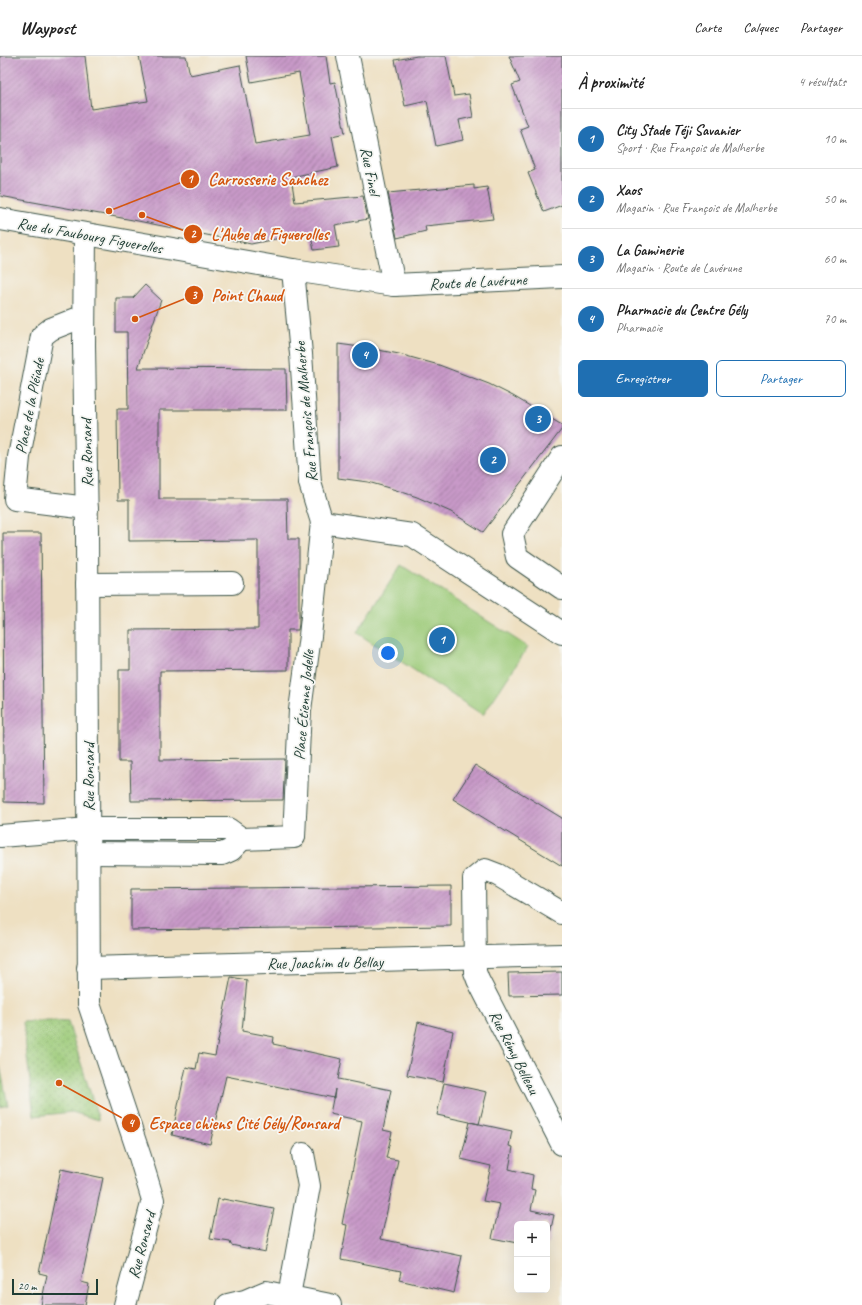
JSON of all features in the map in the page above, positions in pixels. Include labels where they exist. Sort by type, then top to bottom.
[{"type":"street","name":"Rue Finel","points":[[348,56],[394,285]]},
{"type":"street","name":"Rue du Faubourg Figuerolles","points":[[0,219],[293,270],[394,285]]},
{"type":"street","name":"Rue Ronsard","points":[[85,234],[84,316],[87,508],[89,1004],[153,1200],[128,1304]]},
{"type":"street","name":"Rue François de Malherbe","points":[[293,270],[310,484],[322,522]]},
{"type":"street","name":"Route de Lavérune","points":[[394,285],[562,277]]},
{"type":"street","name":"Place de la Pléiade","points":[[84,316],[51,329],[42,336],[19,457],[15,499],[87,508]]},
{"type":"street","points":[[562,457],[512,534],[517,557],[562,588]]},
{"type":"street","points":[[322,522],[412,535],[562,633]]},
{"type":"street","name":"Place Étienne Jodelle","points":[[242,839],[294,837],[300,710],[310,636],[322,522]]},
{"type":"street","points":[[87,584],[232,583]]},
{"type":"street","points":[[0,836],[89,829],[228,829],[242,839],[231,850],[222,854],[89,853]]},
{"type":"street","name":"Rue Rémy Belleau","points":[[562,913],[498,874],[485,870],[474,879],[475,972],[562,1144]]},
{"type":"street","name":"Rue Joachim du Bellay","points":[[88,968],[562,955]]},
{"type":"street","points":[[289,1296],[309,1186],[303,1154]]},
{"type":"street","points":[[228,1305],[245,1301],[266,1292],[330,1305]]},
{"type":"green space","points":[[401,565],[528,647],[483,715],[357,633]]},
{"type":"green space","points":[[23,1022],[68,1022],[99,1120],[72,1112],[34,1116]]},
{"type":"green space","points":[[0,1066],[8,1105],[0,1107]]},
{"type":"building","points":[[0,56],[85,56],[91,109],[148,101],[139,56],[186,56],[190,75],[240,65],[255,144],[310,135],[299,73],[251,82],[246,56],[326,56],[330,83],[335,82],[345,133],[332,136],[338,167],[291,177],[295,202],[363,196],[368,219],[335,225],[339,247],[314,250],[310,232],[251,244],[133,220],[0,196]]},
{"type":"building","points":[[417,56],[446,56],[454,96],[469,94],[473,117],[459,120],[463,140],[436,146],[427,101],[405,106],[395,60]]},
{"type":"building","points":[[509,56],[562,56],[562,205],[544,212],[528,173],[535,170],[520,129],[528,126],[512,85],[520,82]]},
{"type":"building","points":[[474,185],[474,189],[487,187],[493,219],[425,226],[426,231],[397,238],[388,193]]},
{"type":"building","points":[[145,285],[161,300],[138,368],[286,369],[287,410],[159,410],[159,499],[287,499],[288,539],[299,539],[299,624],[298,630],[288,630],[288,670],[160,671],[160,760],[285,759],[283,800],[131,801],[130,762],[119,762],[119,670],[130,670],[130,630],[258,629],[258,540],[129,541],[129,500],[118,500],[117,409],[128,409],[127,332],[116,332],[116,298],[133,298]]},
{"type":"building","points":[[338,344],[399,354],[439,365],[489,384],[513,396],[562,425],[562,429],[483,532],[451,512],[417,497],[368,482],[338,478]]},
{"type":"building","points":[[3,533],[41,533],[44,803],[4,802]]},
{"type":"building","points":[[475,765],[562,818],[562,866],[453,799]]},
{"type":"building","points":[[451,886],[451,926],[131,930],[131,889]]},
{"type":"building","points":[[562,972],[562,995],[509,996],[508,973]]},
{"type":"building","points":[[231,977],[247,980],[242,1031],[274,1037],[273,1044],[342,1059],[338,1079],[391,1090],[383,1130],[392,1132],[386,1158],[398,1160],[381,1239],[462,1256],[454,1293],[399,1280],[401,1271],[341,1259],[347,1225],[342,1224],[362,1121],[330,1114],[333,1098],[226,1076],[210,1144],[172,1135],[186,1067],[196,1069],[199,1053],[215,1056]]},
{"type":"building","points":[[418,1022],[453,1031],[443,1082],[407,1075]]},
{"type":"building","points":[[444,1083],[487,1092],[479,1124],[437,1115]]},
{"type":"building","points":[[470,1122],[512,1131],[509,1146],[513,1147],[509,1169],[533,1175],[531,1189],[535,1190],[531,1210],[554,1215],[550,1233],[550,1221],[514,1221],[514,1242],[492,1238],[500,1204],[483,1201],[491,1166],[461,1159]]},
{"type":"building","points":[[61,1169],[103,1178],[81,1282],[89,1284],[85,1305],[41,1305],[47,1275],[39,1273]]},
{"type":"building","points":[[218,1199],[274,1209],[265,1252],[231,1245],[230,1242],[210,1239]]},
{"type":"place","name":"Carrosserie Sanchez","points":[[109,211]]},
{"type":"place","name":"L'Aube de Figuerolles","points":[[142,215]]},
{"type":"place","name":"Point Chaud","points":[[135,319]]},
{"type":"place","name":"Pharmacie du Centre Gély","points":[[365,355]]},
{"type":"place","name":"La Gaminerie","points":[[538,419]]},
{"type":"place","name":"Xaos","points":[[493,460]]},
{"type":"place","name":"City Stade Téji Savanier","points":[[442,640]]},
{"type":"place","name":"Espace chiens Cité Gély/Ronsard","points":[[59,1083]]}]
